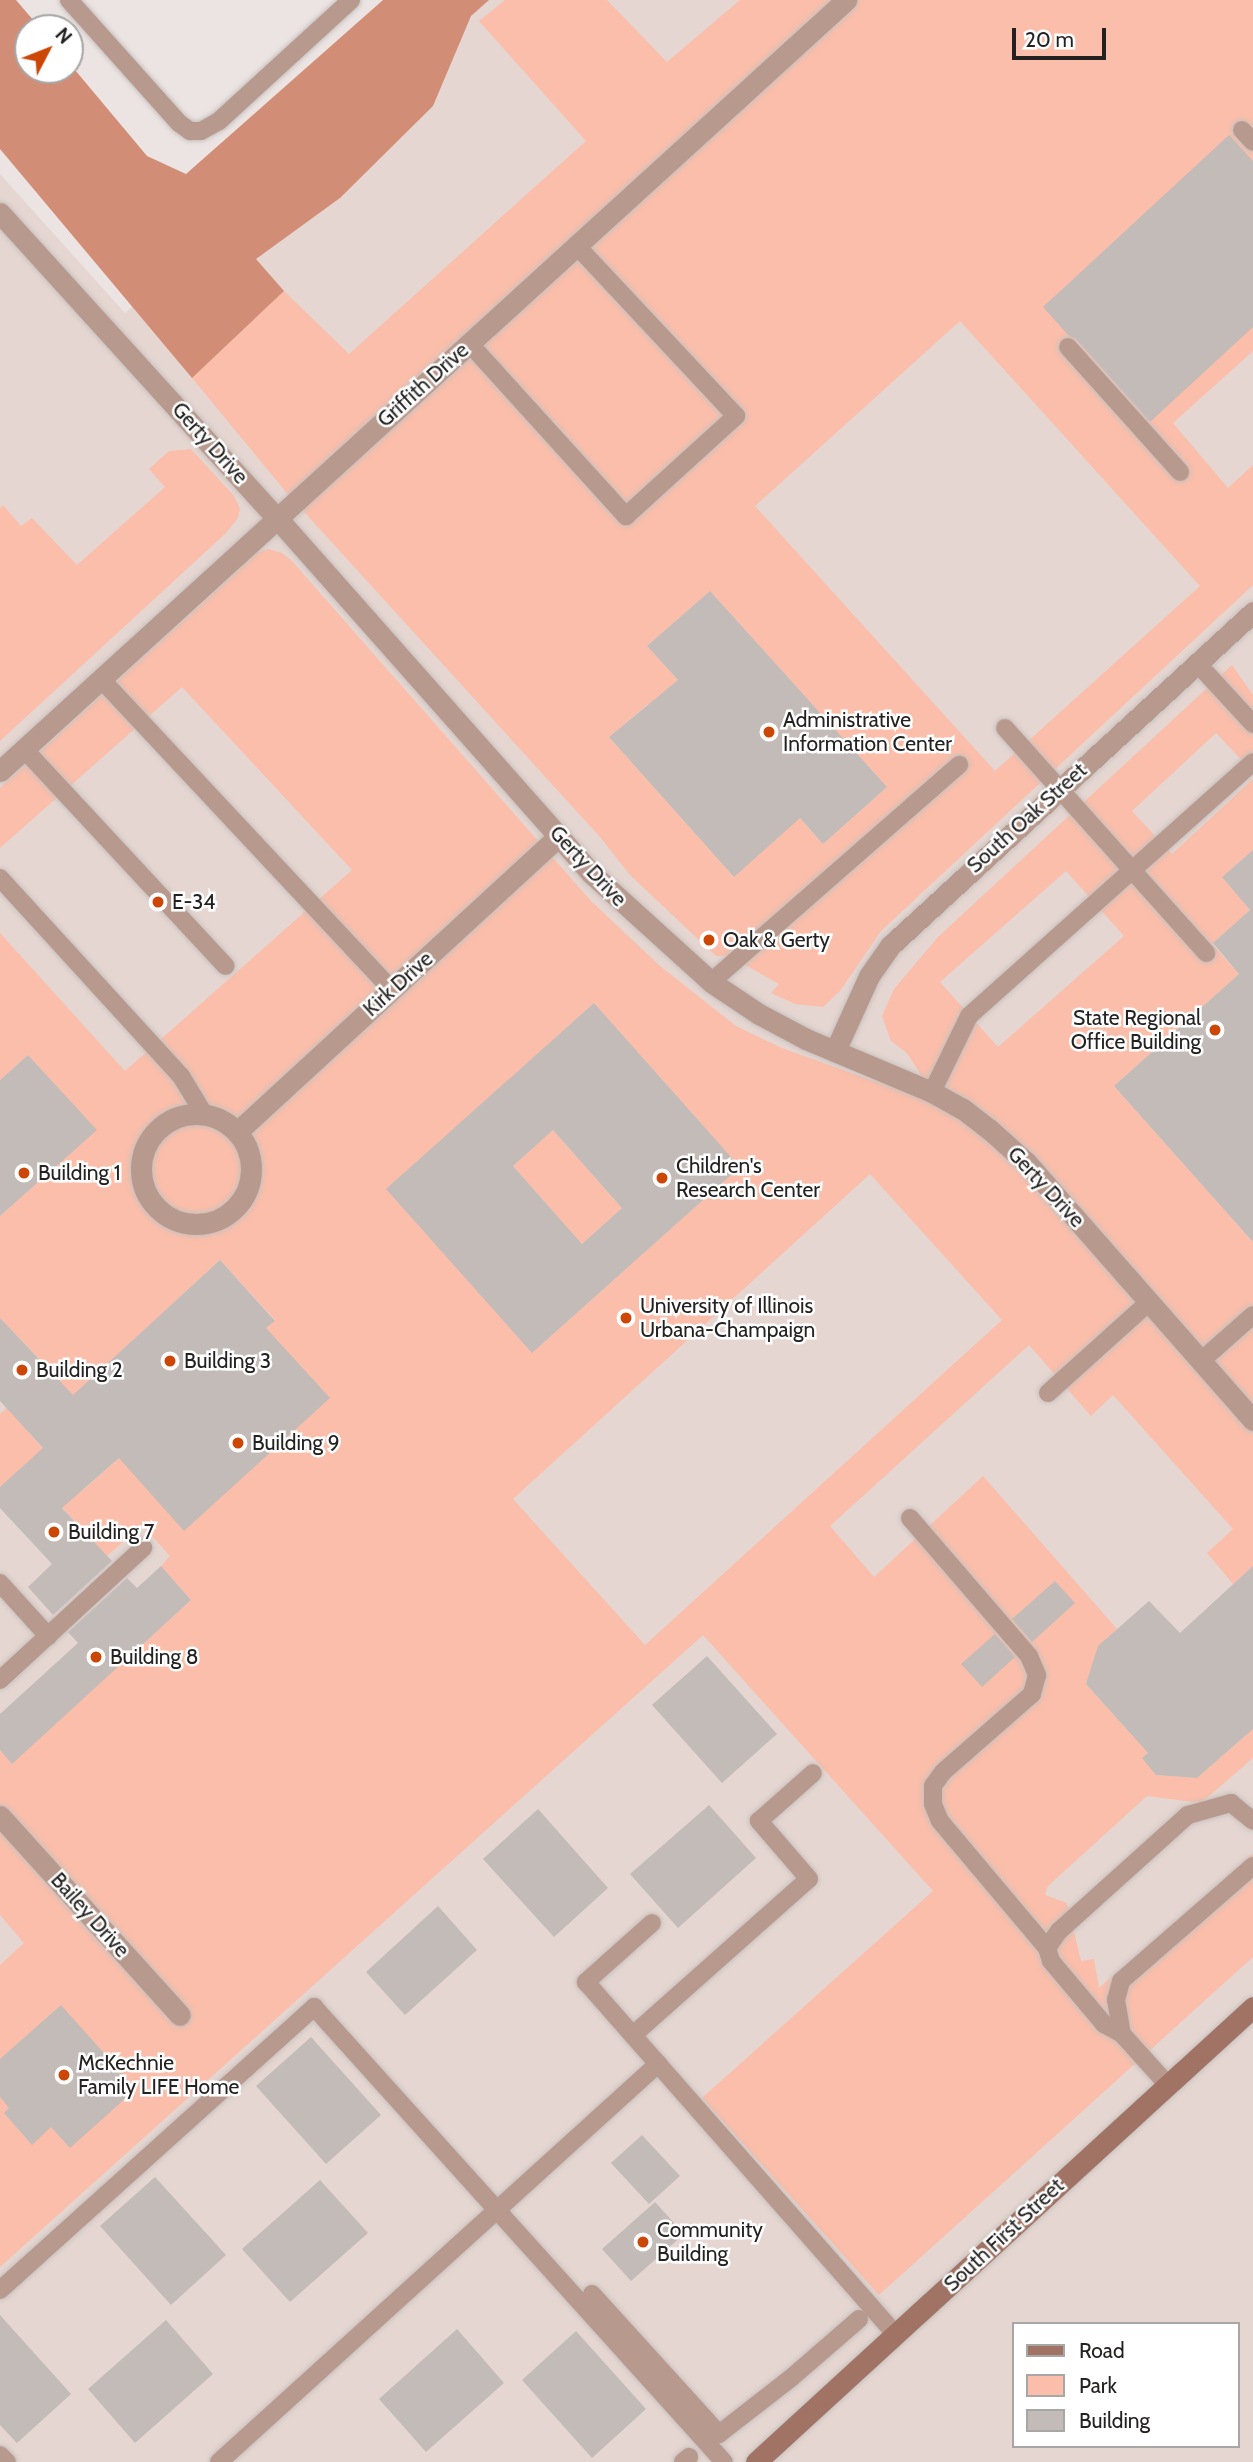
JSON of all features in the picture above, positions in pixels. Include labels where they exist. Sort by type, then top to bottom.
[{"type":"street","name":"Griffith Drive","points":[[0,771],[846,0]]},
{"type":"street","name":"Gerty Drive","points":[[0,213],[277,518],[591,873],[712,982],[759,1014],[835,1051],[932,1092],[962,1109],[1027,1163],[1253,1420]]},
{"type":"street","name":"South Oak Street","points":[[835,1051],[869,975],[891,945],[1253,612]]},
{"type":"street","name":"Kirk Drive","points":[[237,1132],[559,836]]},
{"type":"street","points":[[186,1114],[204,1114],[228,1123],[237,1132],[247,1147],[251,1165],[249,1184],[242,1200],[229,1213],[213,1222],[194,1224],[177,1221],[161,1212],[148,1198],[141,1182],[140,1163],[149,1138],[169,1119],[186,1114]]},
{"type":"street","name":"Bailey Drive","points":[[0,1816],[180,2015]]},
{"type":"street","name":"South First Street","points":[[756,2462],[1253,2007]]},
{"type":"lane","points":[[69,0],[179,123],[190,131],[201,131],[219,121],[351,0]]},
{"type":"lane","points":[[469,343],[626,516],[736,416],[576,245]]},
{"type":"lane","points":[[1068,347],[1180,472]]},
{"type":"lane","points":[[1197,663],[1253,724]]},
{"type":"lane","points":[[101,679],[392,990]]},
{"type":"lane","points":[[1005,729],[1206,953]]},
{"type":"lane","points":[[24,749],[226,966]]},
{"type":"lane","points":[[932,1092],[969,1016],[1253,762]]},
{"type":"lane","points":[[712,982],[958,765]]},
{"type":"lane","points":[[0,878],[181,1076],[204,1114]]},
{"type":"lane","points":[[1048,1393],[1149,1302]]},
{"type":"lane","points":[[1201,1361],[1253,1315]]},
{"type":"lane","points":[[910,1518],[1029,1656],[1037,1675],[1031,1694],[943,1772],[933,1786],[933,1804],[940,1821],[1048,1948],[1051,1961],[1104,2024],[1122,2034],[1167,2084]]},
{"type":"lane","points":[[0,1680],[143,1548]]},
{"type":"lane","points":[[0,1583],[48,1636]]},
{"type":"lane","points":[[633,2035],[809,1879],[759,1821],[813,1773]]},
{"type":"lane","points":[[1048,1948],[1059,1931],[1188,1815],[1231,1803],[1253,1821]]},
{"type":"lane","points":[[1122,2034],[1116,2000],[1121,1981],[1253,1866]]},
{"type":"lane","points":[[652,1923],[586,1982],[896,2335]]},
{"type":"lane","points":[[0,2290],[314,2007],[724,2462]]},
{"type":"lane","points":[[219,2462],[658,2064]]},
{"type":"lane","points":[[592,2294],[719,2434],[791,2378],[859,2319]]},
{"type":"lane","points":[[0,2455],[7,2462]]},
{"type":"shaded area","points":[[0,0],[16,0],[28,14],[14,14],[14,84],[84,84],[84,81],[147,156],[186,174],[383,0],[489,0],[471,16],[433,106],[340,198],[256,259],[284,291],[192,378],[0,149]]},
{"type":"shaded area","name":"University of Illinois Urbana-Champaign","points":[[473,0],[1253,0],[1253,2462],[0,2462],[0,174],[125,313]]},
{"type":"green space","points":[[505,0],[607,0],[667,62],[740,0],[1253,0],[1253,351],[1173,423],[1228,488],[1253,465],[1253,585],[881,931],[840,991],[823,1007],[795,1004],[771,993],[779,984],[729,956],[716,956],[630,875],[600,837],[286,492],[192,378],[284,291],[349,354],[586,141],[479,21]],"holes":[[[960,321],[1200,586],[995,771],[755,506]],[[710,591],[887,787],[823,844],[748,760],[734,877],[609,737],[648,704],[678,737],[720,727],[647,646]]]},
{"type":"green space","points":[[191,449],[234,496],[240,509],[238,518],[226,533],[0,741],[0,508],[3,505],[21,526],[32,518],[77,565],[165,487],[149,469],[169,451]]},
{"type":"green space","points":[[268,549],[282,553],[291,560],[591,901],[660,966],[736,1026],[782,1048],[899,1090],[931,1091],[907,1053],[891,1041],[882,1016],[894,989],[938,937],[1232,665],[1253,695],[1253,772],[1216,733],[1132,811],[1172,854],[1253,779],[1253,850],[1222,877],[1250,910],[1212,944],[1239,974],[1114,1086],[1253,1242],[1253,1567],[1233,1584],[1207,1553],[1233,1529],[1113,1395],[1091,1416],[1029,1345],[830,1526],[874,1577],[983,1476],[1117,1629],[1099,1646],[1086,1684],[1148,1753],[1143,1758],[1156,1775],[1197,1778],[1253,1729],[1253,1758],[1201,1803],[1147,1796],[1048,1886],[1045,1895],[1067,1903],[1081,1961],[1094,1959],[1099,1988],[1253,1854],[1253,1957],[879,2295],[702,2098],[933,1891],[703,1635],[0,2267],[0,1965],[24,1943],[0,1915],[0,1750],[12,1763],[191,1600],[161,1566],[170,1556],[142,1525],[107,1556],[24,1466],[0,1487],[0,1414],[24,1393],[29,1433],[82,1491],[275,1320],[220,1260],[67,1401],[47,1367],[0,1318],[0,1216],[96,1130],[28,1055],[0,1080],[0,933],[125,1071],[352,870],[182,687],[0,848],[0,788],[257,553]],"holes":[[[1066,871],[1124,936],[998,1047],[940,982]],[[594,1003],[740,1167],[533,1352],[387,1189]],[[870,1174],[1002,1320],[645,1645],[513,1499]]]},
{"type":"green space","points":[[553,1130],[622,1208],[582,1244],[513,1166]]},
{"type":"building","points":[[1229,135],[1253,161],[1253,327],[1150,422],[1076,339],[1069,336],[1043,307]]},
{"type":"building","name":"Administrative Information Center","points":[[710,591],[887,787],[823,844],[800,818],[734,877],[609,737],[678,680],[647,646]]},
{"type":"building","name":"State Regional Office Building","points":[[1253,850],[1253,1242],[1114,1086],[1239,974],[1213,943],[1250,910],[1222,877]]},
{"type":"building","name":"Children's Research Center","points":[[594,1003],[740,1167],[532,1353],[386,1189]],"holes":[[[553,1130],[622,1208],[582,1244],[513,1166]]]},
{"type":"building","name":"Building 1","points":[[28,1055],[97,1130],[0,1216],[0,1080]]},
{"type":"building","points":[[220,1260],[275,1321],[266,1328],[330,1398],[184,1531],[119,1458],[62,1508],[112,1561],[53,1615],[28,1587],[52,1564],[0,1508],[0,1487],[43,1448],[0,1401],[0,1318],[73,1395]]},
{"type":"building","name":"Building 8","points":[[161,1566],[191,1600],[12,1764],[0,1750],[0,1714],[78,1643],[68,1632],[127,1578],[137,1588]]},
{"type":"building","points":[[1253,1566],[1253,1729],[1197,1778],[1156,1775],[1142,1758],[1148,1753],[1086,1684],[1098,1646],[1149,1601],[1180,1633]]},
{"type":"building","points":[[1055,1581],[1075,1603],[1032,1642],[1012,1619]]},
{"type":"building","points":[[995,1634],[1015,1657],[982,1687],[961,1664]]},
{"type":"building","points":[[707,1656],[777,1734],[722,1783],[652,1705]]},
{"type":"building","points":[[709,1805],[756,1858],[678,1928],[630,1874]]},
{"type":"building","points":[[538,1809],[608,1888],[554,1937],[483,1859]]},
{"type":"building","points":[[438,1906],[477,1950],[405,2015],[366,1972]]},
{"type":"building","name":"McKechnie Family LIFE Home","points":[[61,2005],[136,2089],[70,2148],[51,2127],[32,2145],[4,2113],[9,2108],[0,2097],[0,2059]]},
{"type":"building","points":[[311,2037],[381,2115],[326,2164],[256,2086]]},
{"type":"building","points":[[642,2135],[680,2176],[649,2204],[611,2163]]},
{"type":"building","points":[[155,2177],[226,2255],[171,2305],[100,2226]]},
{"type":"building","points":[[320,2180],[368,2233],[290,2302],[242,2249]]},
{"type":"building","name":"Community Building","points":[[655,2202],[684,2234],[631,2281],[602,2249]]},
{"type":"building","points":[[0,2315],[71,2394],[17,2443],[0,2425]]},
{"type":"building","points":[[166,2320],[213,2374],[135,2443],[88,2389]]},
{"type":"building","points":[[457,2329],[504,2383],[426,2452],[379,2399]]},
{"type":"building","points":[[576,2331],[646,2409],[592,2458],[522,2380]]},
{"type":"place","name":"Administrative Information Center","points":[[769,732]]},
{"type":"place","name":"E-34","points":[[158,902]]},
{"type":"place","name":"Oak & Gerty","points":[[709,940]]},
{"type":"place","name":"State Regional Office Building","points":[[1215,1030]]},
{"type":"place","name":"Building 1","points":[[24,1173]]},
{"type":"place","name":"Children's Research Center","points":[[662,1178]]},
{"type":"place","name":"University of Illinois Urbana-Champaign","points":[[626,1318]]},
{"type":"place","name":"Building 3","points":[[170,1361]]},
{"type":"place","name":"Building 2","points":[[22,1370]]},
{"type":"place","name":"Building 9","points":[[238,1443]]},
{"type":"place","name":"Building 7","points":[[54,1532]]},
{"type":"place","name":"Building 8","points":[[96,1657]]},
{"type":"place","name":"McKechnie Family LIFE Home","points":[[64,2075]]},
{"type":"place","name":"Community Building","points":[[643,2242]]}]
